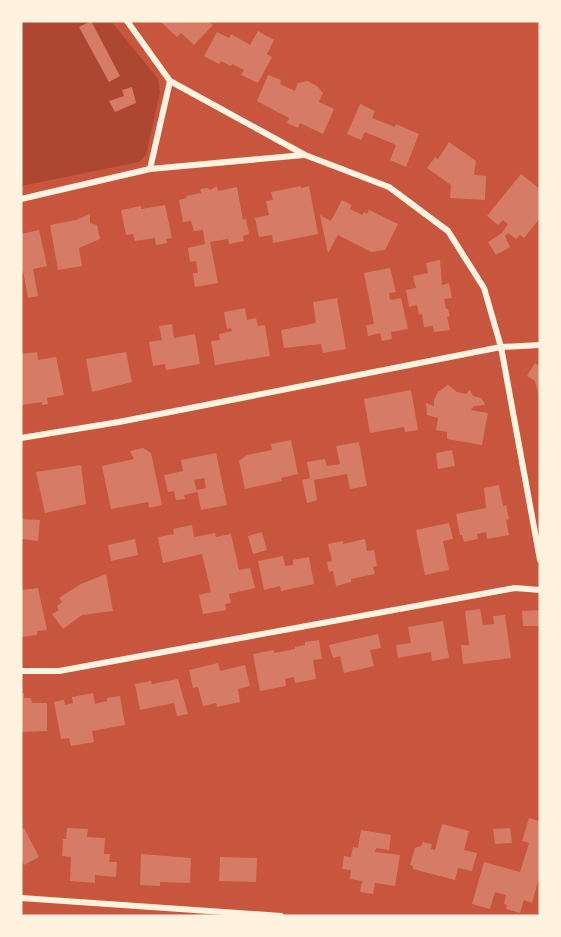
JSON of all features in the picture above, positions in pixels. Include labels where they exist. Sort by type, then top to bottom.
[{"type":"street","points":[[127,21],[170,81],[305,155],[389,187],[448,231],[484,288],[501,347],[540,560]]},
{"type":"street","points":[[150,169],[170,81]]},
{"type":"street","points":[[21,199],[150,169],[305,155]]},
{"type":"street","points":[[21,438],[119,422],[501,347],[540,345]]},
{"type":"street","points":[[21,671],[59,671],[515,588],[540,590]]},
{"type":"street","points":[[21,898],[281,916]]},
{"type":"shaded area","points":[[21,21],[111,21],[158,79],[160,92],[146,155],[139,162],[21,186]]},
{"type":"building","points":[[91,21],[120,76],[109,82],[79,27]]},
{"type":"building","points":[[160,21],[208,21],[213,25],[194,45],[181,33],[177,37]]},
{"type":"building","points":[[258,31],[274,40],[267,54],[272,57],[258,83],[241,75],[244,70],[232,64],[231,66],[221,61],[219,64],[204,56],[217,32],[229,38],[231,34],[250,45]]},
{"type":"building","points":[[268,75],[281,80],[280,84],[295,91],[298,83],[307,81],[317,86],[323,93],[319,102],[334,109],[323,134],[300,123],[298,128],[287,123],[289,118],[257,101]]},
{"type":"building","points":[[132,87],[136,103],[115,112],[109,101],[124,96],[122,90]]},
{"type":"building","points":[[360,104],[375,111],[372,118],[395,127],[396,124],[419,134],[406,167],[390,160],[396,145],[365,132],[361,140],[347,134]]},
{"type":"building","points":[[449,142],[476,161],[474,175],[486,176],[485,200],[450,198],[451,185],[427,168],[435,157],[438,159]]},
{"type":"building","points":[[521,174],[540,189],[540,218],[524,238],[520,235],[516,239],[508,233],[505,236],[510,247],[496,255],[488,242],[502,233],[508,224],[503,220],[498,225],[487,216]]},
{"type":"building","points":[[217,186],[218,191],[237,187],[243,220],[246,219],[249,234],[243,236],[244,241],[229,244],[228,239],[210,242],[218,283],[195,287],[193,273],[198,273],[196,261],[190,262],[188,248],[205,244],[203,230],[194,231],[191,221],[183,222],[179,200],[201,193],[200,189],[210,190]]},
{"type":"building","points":[[301,186],[301,188],[309,186],[318,234],[273,243],[272,235],[259,237],[255,218],[269,215],[266,201],[273,200],[271,192]]},
{"type":"building","points":[[342,200],[352,205],[350,209],[362,215],[364,212],[367,214],[369,210],[398,224],[385,250],[371,252],[338,235],[328,253],[320,215],[331,221]]},
{"type":"building","points":[[165,205],[172,238],[166,239],[167,243],[156,245],[155,238],[135,241],[133,234],[126,235],[121,210]]},
{"type":"building","points":[[90,214],[90,223],[97,225],[100,239],[79,248],[82,266],[58,270],[50,225],[76,220]]},
{"type":"building","points":[[39,230],[47,266],[33,269],[38,296],[28,298],[23,271],[21,272],[21,234]]},
{"type":"building","points":[[440,260],[442,285],[449,283],[452,298],[444,299],[450,316],[447,317],[450,330],[434,332],[433,326],[424,327],[422,314],[419,315],[417,305],[409,307],[406,290],[416,288],[413,276],[428,273],[426,263]]},
{"type":"building","points":[[390,268],[396,292],[389,293],[390,300],[401,298],[408,329],[391,332],[392,339],[382,341],[380,333],[368,336],[366,325],[374,324],[364,273]]},
{"type":"building","points":[[337,298],[346,349],[323,353],[321,344],[284,348],[281,330],[316,323],[313,302]]},
{"type":"building","points":[[245,308],[247,320],[256,318],[258,326],[265,325],[270,356],[215,365],[211,341],[220,340],[219,334],[232,331],[231,328],[227,329],[224,312]]},
{"type":"building","points":[[172,324],[174,338],[195,334],[200,364],[166,370],[165,364],[153,366],[149,342],[162,340],[159,326]]},
{"type":"building","points":[[37,352],[38,360],[56,357],[64,395],[47,398],[48,404],[42,405],[42,402],[21,405],[21,354]]},
{"type":"building","points":[[126,352],[132,382],[92,392],[86,359]]},
{"type":"building","points":[[535,363],[540,366],[540,400],[535,381],[527,376]]},
{"type":"building","points":[[448,385],[457,392],[466,394],[470,390],[473,396],[481,398],[484,402],[485,405],[474,406],[471,410],[488,413],[482,445],[447,439],[447,432],[436,430],[438,418],[427,415],[426,403],[434,406],[438,392]]},
{"type":"building","points":[[411,390],[418,430],[405,432],[404,427],[370,433],[364,399]]},
{"type":"building","points":[[291,440],[298,474],[281,478],[282,481],[245,489],[239,461],[247,455],[272,450],[271,444]]},
{"type":"building","points":[[359,442],[367,486],[350,489],[347,474],[314,480],[317,500],[307,503],[302,480],[310,478],[307,462],[325,459],[327,466],[340,464],[336,446]]},
{"type":"building","points":[[143,448],[151,453],[162,505],[149,508],[148,502],[111,509],[102,466],[134,459],[130,451]]},
{"type":"building","points":[[452,450],[455,466],[438,469],[436,453]]},
{"type":"building","points":[[216,453],[227,505],[201,510],[197,490],[206,488],[204,478],[194,480],[197,492],[184,495],[185,499],[176,500],[174,491],[168,492],[164,475],[183,471],[181,460]]},
{"type":"building","points":[[81,465],[86,504],[45,513],[36,472]]},
{"type":"building","points":[[499,485],[503,506],[506,505],[509,519],[506,520],[509,535],[487,539],[486,532],[477,534],[478,539],[464,542],[460,535],[456,514],[486,508],[484,488]]},
{"type":"building","points":[[21,519],[40,520],[38,541],[21,539]]},
{"type":"building","points":[[449,523],[453,539],[443,541],[449,570],[425,575],[416,530]]},
{"type":"building","points":[[192,525],[194,537],[215,533],[216,537],[231,534],[239,570],[250,568],[255,588],[229,594],[231,603],[225,604],[226,610],[203,614],[199,595],[211,592],[202,554],[163,563],[158,537],[174,534],[173,529]]},
{"type":"building","points":[[262,532],[267,550],[253,554],[248,536]]},
{"type":"building","points":[[135,539],[138,555],[111,561],[108,545]]},
{"type":"building","points":[[365,539],[367,551],[374,550],[377,566],[373,567],[375,574],[351,579],[351,582],[336,586],[333,571],[329,572],[327,562],[332,561],[328,544],[343,541],[343,544]]},
{"type":"building","points":[[283,556],[285,566],[293,565],[293,560],[309,557],[314,584],[281,591],[280,586],[264,590],[258,561]]},
{"type":"building","points":[[106,574],[113,611],[82,615],[63,629],[52,614],[59,610],[57,606],[62,602],[59,598],[81,584]]},
{"type":"building","points":[[38,588],[47,630],[37,631],[37,635],[21,637],[21,592]]},
{"type":"building","points":[[480,609],[483,625],[494,624],[493,616],[505,615],[511,658],[463,664],[461,645],[469,645],[465,611]]},
{"type":"building","points":[[539,610],[540,626],[523,626],[522,611]]},
{"type":"building","points":[[443,621],[449,658],[432,661],[431,652],[398,658],[396,645],[411,643],[408,627]]},
{"type":"building","points":[[378,634],[381,648],[370,650],[374,666],[344,673],[340,656],[333,658],[329,645]]},
{"type":"building","points":[[319,640],[322,659],[313,660],[316,679],[295,683],[294,677],[285,679],[286,686],[260,691],[253,654],[295,649],[295,647],[305,645],[305,642]]},
{"type":"building","points":[[218,663],[220,671],[245,665],[250,686],[238,689],[240,702],[217,707],[216,703],[203,706],[198,687],[193,688],[189,670]]},
{"type":"building","points":[[178,679],[188,714],[177,716],[174,703],[140,710],[135,684],[151,681],[152,684]]},
{"type":"building","points":[[21,693],[24,693],[24,698],[31,698],[32,703],[47,703],[47,731],[21,732]]},
{"type":"building","points":[[93,693],[95,704],[107,701],[107,698],[120,696],[125,725],[92,731],[94,742],[71,746],[69,738],[61,739],[54,702],[64,700],[65,705],[73,703],[72,697]]},
{"type":"building","points":[[529,818],[540,821],[540,874],[532,903],[524,900],[520,913],[506,909],[507,905],[504,904],[506,895],[495,892],[490,909],[472,904],[484,862],[520,872],[529,843],[522,841]]},
{"type":"building","points":[[442,824],[469,831],[464,850],[477,853],[472,871],[458,868],[455,880],[413,869],[410,865],[415,848],[421,846],[423,842],[432,844],[431,849],[435,850]]},
{"type":"building","points":[[24,828],[39,857],[24,865],[21,859],[21,830]]},
{"type":"building","points":[[67,828],[88,829],[87,837],[105,838],[104,854],[110,854],[109,862],[117,862],[116,877],[95,875],[95,883],[70,881],[71,857],[62,856],[63,839],[66,839]]},
{"type":"building","points":[[510,828],[512,843],[495,844],[493,829]]},
{"type":"building","points":[[361,830],[391,835],[389,850],[376,848],[375,852],[400,855],[395,886],[375,883],[373,894],[360,892],[362,881],[350,879],[351,870],[342,869],[344,856],[351,857],[353,847],[358,848]]},
{"type":"building","points":[[141,854],[191,858],[190,883],[160,882],[160,886],[140,885]]},
{"type":"building","points":[[220,857],[257,858],[256,882],[219,881]]}]
